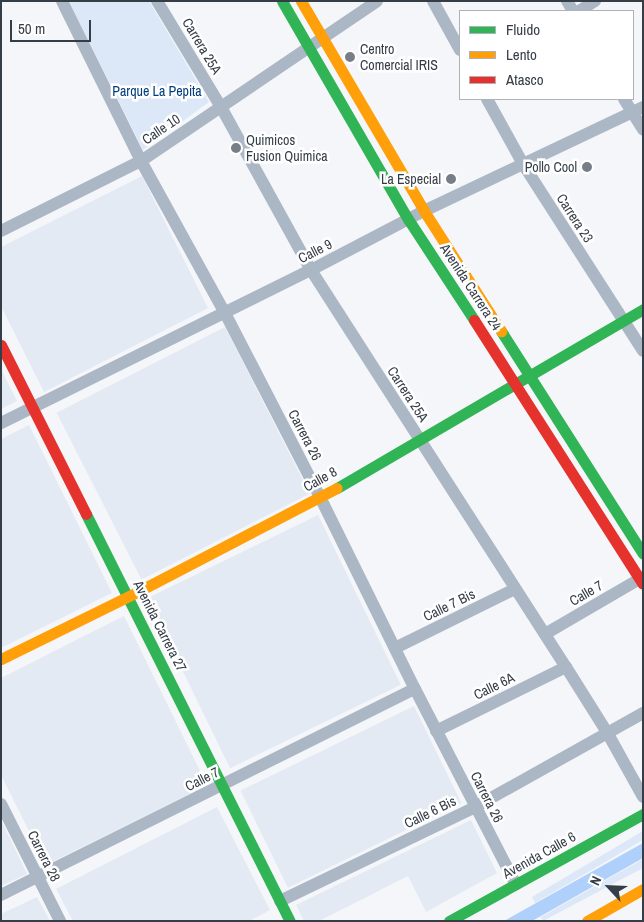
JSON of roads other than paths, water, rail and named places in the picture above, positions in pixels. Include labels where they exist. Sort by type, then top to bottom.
[{"type":"main road","name":"Avenida Carrera 24","points":[[282,1],[408,219],[642,580]]},
{"type":"main road","name":"Avenida Carrera 24","points":[[301,1],[424,211],[643,554]]},
{"type":"main road","name":"Calle 8","points":[[1,659],[129,596],[320,496],[420,441],[528,375],[643,309]]},
{"type":"main road","name":"Avenida Carrera 27","points":[[1,345],[129,596],[290,921]]},
{"type":"main road","name":"Avenida Calle 6","points":[[449,921],[643,814]]},
{"type":"main road","points":[[587,921],[643,889]]},
{"type":"street","name":"Carrera 26","points":[[62,1],[141,161],[225,313],[320,496],[436,731],[516,885]]},
{"type":"street","name":"Carrera 25A","points":[[157,1],[221,107],[311,270],[566,667],[608,734],[643,797]]},
{"type":"street","name":"Calle 10","points":[[1,231],[141,161],[377,1]]},
{"type":"street","points":[[434,1],[459,48]]},
{"type":"street","points":[[581,10],[595,1]]},
{"type":"street","name":"Carrera 23","points":[[488,100],[523,164],[643,351]]},
{"type":"street","points":[[625,100],[637,110],[643,129]]},
{"type":"street","name":"Calle 9","points":[[1,423],[311,270],[424,211],[637,110]]},
{"type":"street","name":"Calle 7","points":[[545,634],[642,580]]},
{"type":"street","name":"Calle 7 Bis","points":[[395,648],[516,589]]},
{"type":"street","name":"Calle 6A","points":[[436,731],[566,667]]},
{"type":"street","name":"Calle 7","points":[[1,895],[415,689]]},
{"type":"street","name":"Calle 6 Bis","points":[[280,901],[475,807],[643,713]]},
{"type":"street","name":"Carrera 28","points":[[1,804],[60,921]]},
{"type":"water","points":[[643,843],[643,858],[541,916],[532,921],[504,921]]},
{"type":"place","name":"Centro Comercial IRIS","points":[[350,57]]},
{"type":"place","name":"Quimicos Fusion Quimica","points":[[236,148]]},
{"type":"place","name":"Pollo Cool","points":[[587,167]]},
{"type":"place","name":"La Especial","points":[[451,179]]},
{"type":"park label","name":"Parque La Pepita","points":[[157,91]]}]
